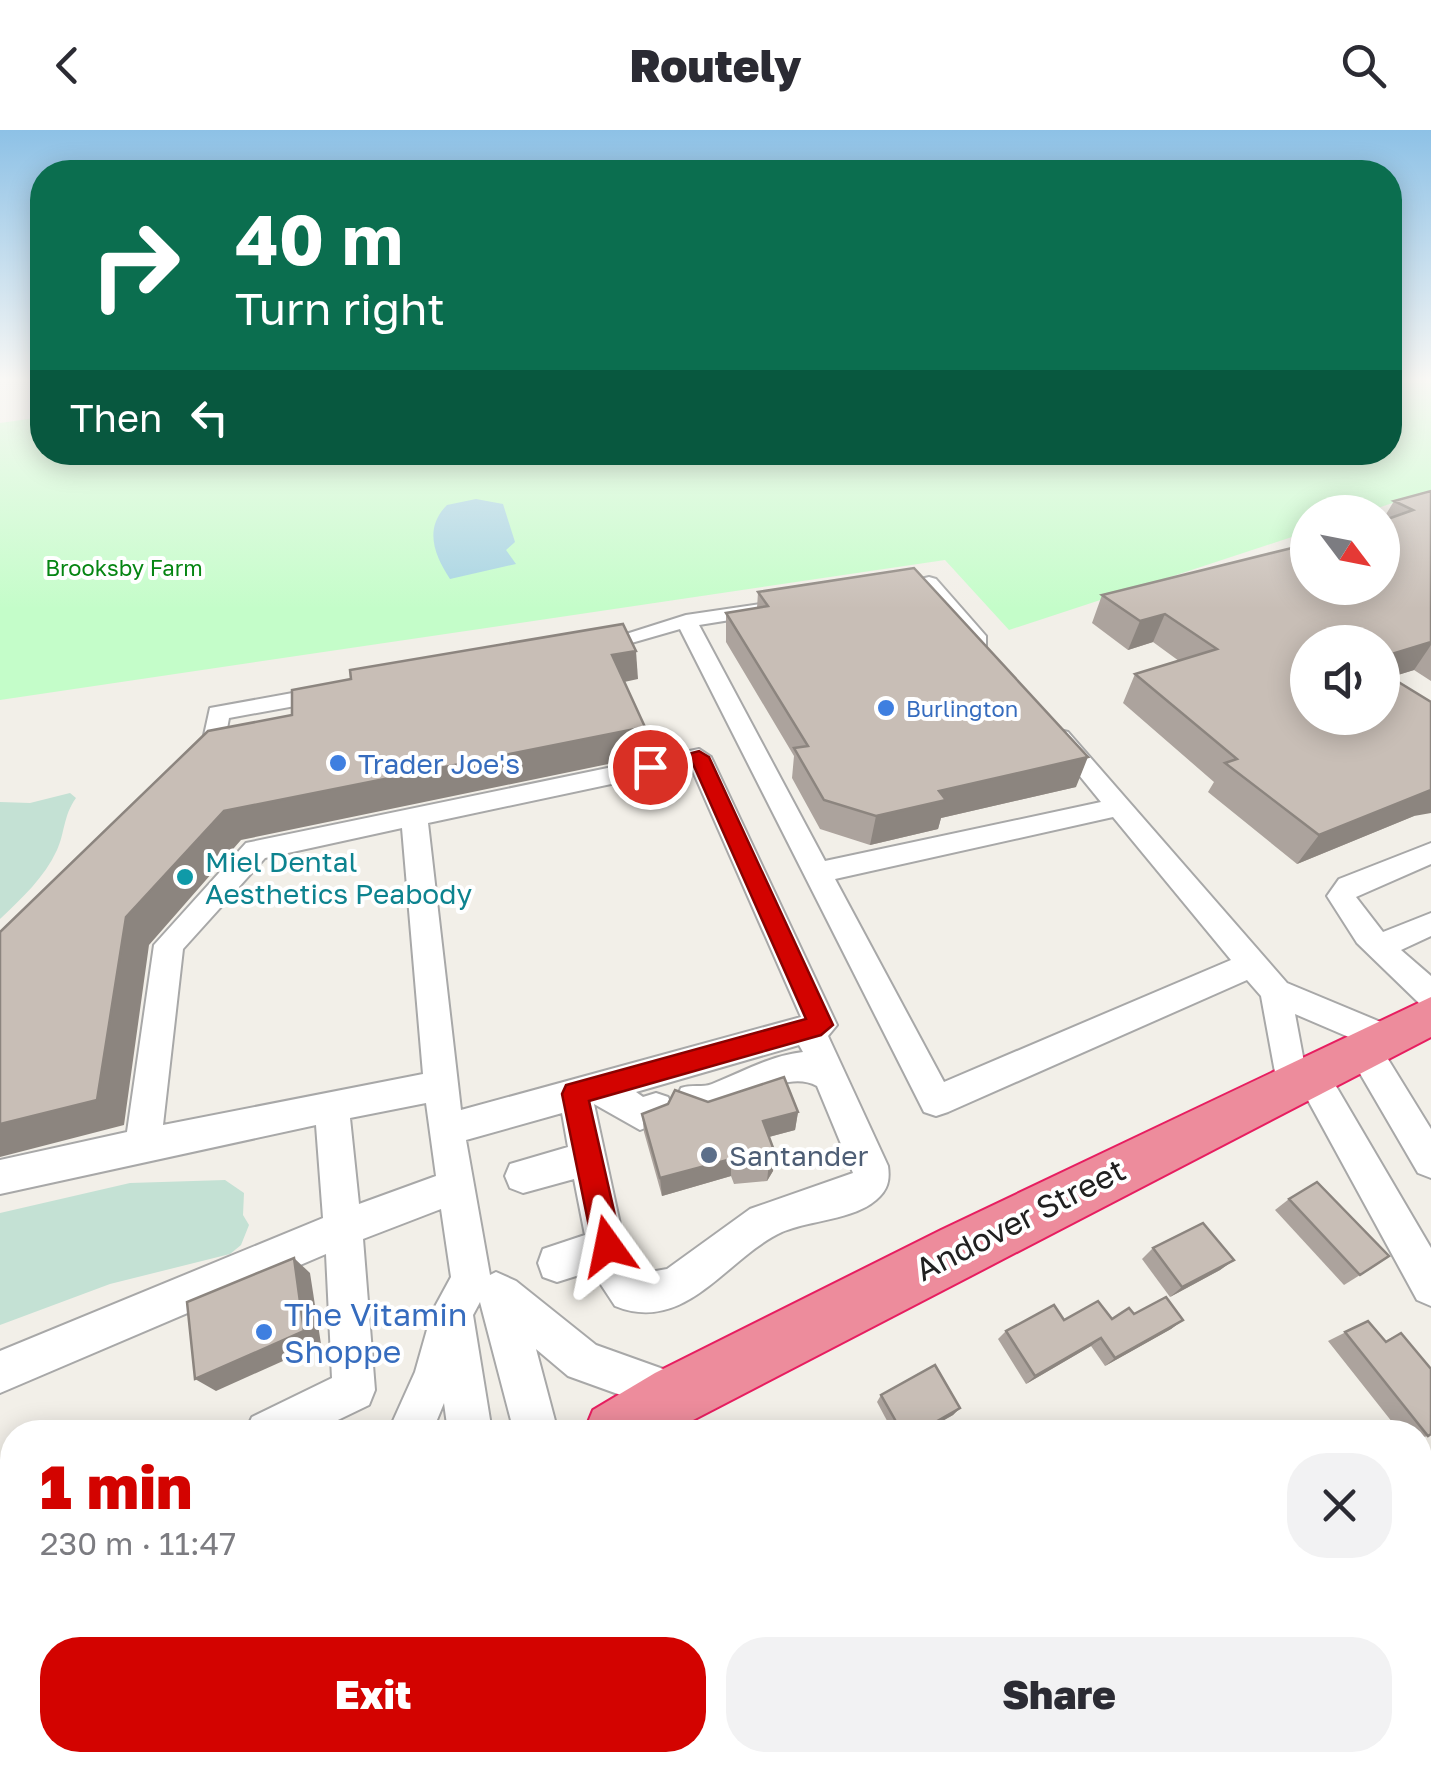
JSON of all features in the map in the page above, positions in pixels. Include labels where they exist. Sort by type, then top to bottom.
[{"type":"highway","name":"Andover Street","points":[[634,1420],[676,1394],[1431,1016]]},
{"type":"street","points":[[855,595],[930,583],[993,658]]},
{"type":"street","points":[[566,653],[624,642],[686,622],[798,604]]},
{"type":"street","points":[[686,622],[936,1101],[1253,964]]},
{"type":"street","points":[[187,777],[213,751],[218,713],[353,690]]},
{"type":"street","points":[[1044,718],[1276,992],[1374,1043],[1431,1160]]},
{"type":"street","points":[[143,1145],[168,945],[256,850],[699,757],[821,1025],[446,1130]]},
{"type":"street","points":[[818,873],[1120,807]]},
{"type":"street","points":[[414,815],[446,1130],[475,1296],[470,1420]]},
{"type":"street","points":[[1431,853],[1349,886],[1340,896],[1380,946],[1431,995]]},
{"type":"street","points":[[1380,946],[1431,924]]},
{"type":"street","points":[[1276,992],[1301,1079],[1431,1286]]},
{"type":"street","points":[[588,1090],[588,1158],[615,1280],[629,1292],[650,1296],[690,1277],[758,1225],[868,1186],[870,1166],[808,1028]]},
{"type":"street","points":[[699,1104],[797,1067],[814,1066],[829,1076]]},
{"type":"street","points":[[0,1176],[441,1085]]},
{"type":"street","points":[[588,1090],[652,1115]]},
{"type":"street","points":[[291,1420],[354,1390],[332,1107]]},
{"type":"street","points":[[523,1176],[588,1158]]},
{"type":"street","points":[[0,1372],[343,1228],[456,1186]]},
{"type":"street","points":[[557,1263],[608,1246]]},
{"type":"street","points":[[475,1296],[583,1361],[676,1394]]},
{"type":"street","points":[[415,1420],[475,1296]]},
{"type":"street","points":[[475,1296],[531,1420]]},
{"type":"green space","name":"Brooksby Farm","points":[[0,457],[30,457],[30,465],[1402,465],[1402,457],[1431,457],[1431,490],[1400,500],[1400,495],[1290,495],[1290,538],[1009,630],[945,560],[0,700]]},
{"type":"green space","points":[[70,793],[76,798],[52,860],[0,919],[0,802],[30,803]]},
{"type":"green space","points":[[225,1180],[244,1193],[243,1215],[249,1225],[241,1245],[230,1254],[110,1284],[0,1325],[0,1213],[130,1183]]},
{"type":"water","points":[[476,499],[503,504],[515,542],[506,550],[516,564],[450,579],[436,552],[435,523],[447,505]]},
{"type":"building","points":[[1431,491],[1431,642],[1400,651],[1400,625],[1290,625],[1290,735],[1400,735],[1400,683],[1431,702],[1431,790],[1319,835],[1225,763],[1237,759],[1135,674],[1217,649],[1165,614],[1140,621],[1102,595],[1290,548],[1290,605],[1400,605],[1400,515],[1413,510],[1400,504],[1400,499]]},
{"type":"building","name":"Burlington","points":[[914,568],[1088,757],[939,791],[946,800],[876,816],[824,800],[794,748],[808,746],[726,613],[768,606],[758,592]]},
{"type":"building","points":[[623,624],[636,651],[612,655],[645,727],[224,811],[126,917],[97,1100],[0,1124],[0,932],[208,731],[292,715],[292,690],[351,679],[350,670]]},
{"type":"building","name":"Santander","points":[[784,1077],[798,1112],[763,1121],[775,1153],[769,1163],[734,1167],[731,1159],[660,1178],[642,1114],[668,1104],[675,1090],[708,1102]]},
{"type":"building","points":[[1317,1182],[1389,1256],[1360,1275],[1289,1199]]},
{"type":"building","points":[[1203,1223],[1234,1260],[1182,1287],[1153,1248]]},
{"type":"building","points":[[294,1258],[304,1331],[195,1379],[187,1302]]},
{"type":"building","points":[[1166,1297],[1183,1320],[1115,1358],[1101,1338],[1035,1376],[1006,1331],[1054,1305],[1064,1320],[1098,1301],[1112,1319],[1129,1308],[1134,1314]]},
{"type":"building","points":[[1368,1321],[1386,1342],[1401,1333],[1431,1369],[1431,1420],[1415,1420],[1345,1332]]},
{"type":"building","points":[[935,1365],[960,1408],[939,1420],[895,1420],[881,1395]]},
{"type":"place","name":"Burlington","points":[[886,708]]},
{"type":"place","name":"Trader Joe's","points":[[338,763]]},
{"type":"place","name":"Miel Dental Aesthetics Peabody","points":[[185,877]]},
{"type":"place","name":"Santander","points":[[709,1155]]},
{"type":"place","name":"The Vitamin Shoppe","points":[[264,1332]]},
{"type":"route","points":[[608,1246],[575,1094],[821,1025],[699,757],[650,767]]}]
